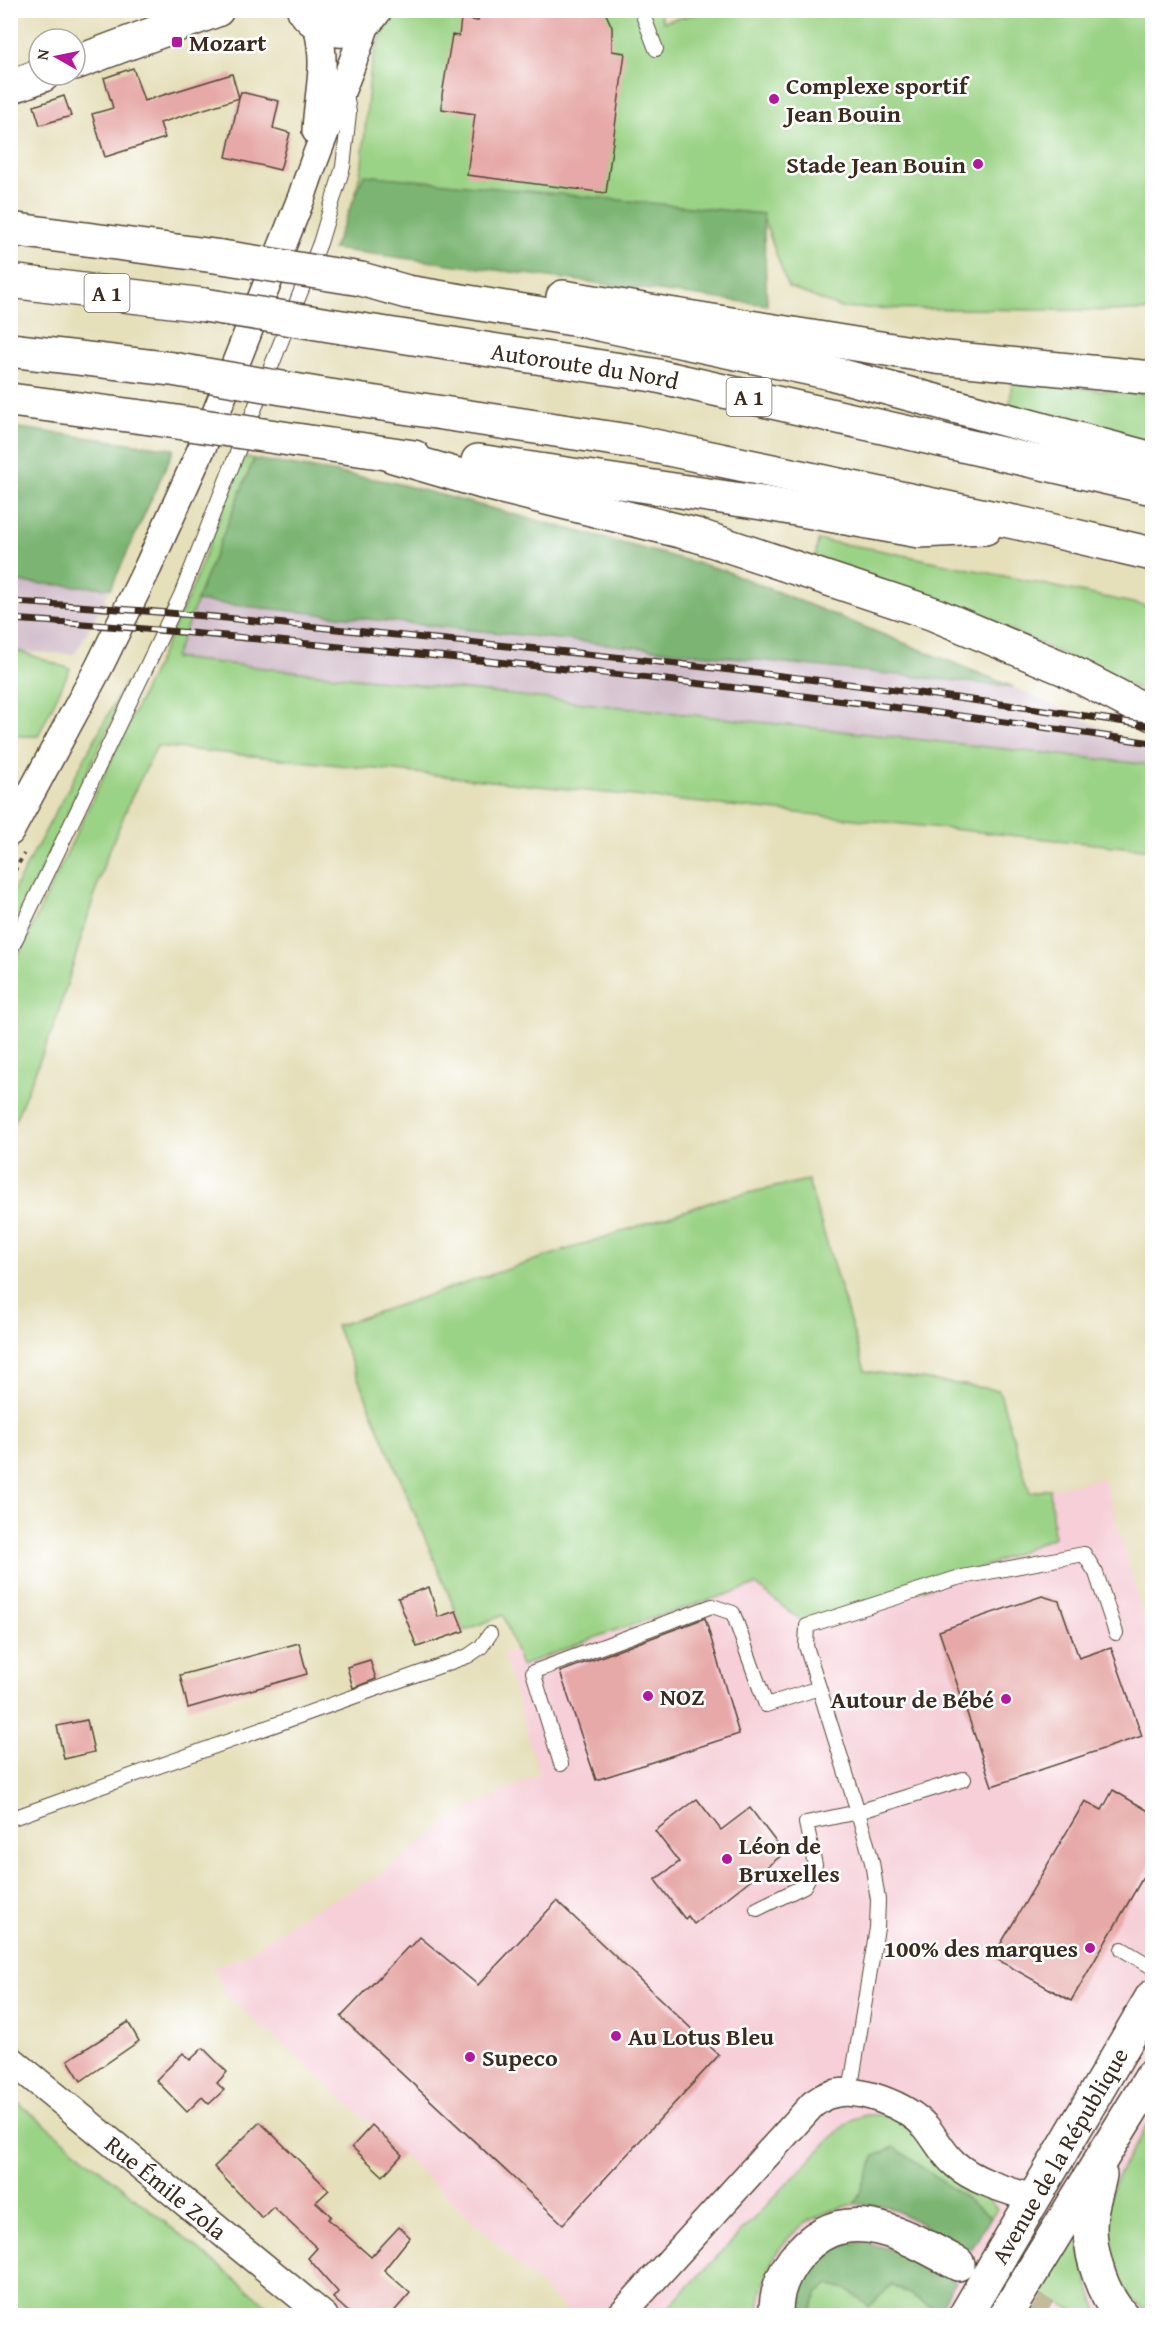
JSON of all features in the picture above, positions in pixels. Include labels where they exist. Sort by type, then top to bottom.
[{"type":"main road","points":[[87,59],[217,10]]},
{"type":"main road","points":[[307,14],[329,30],[342,31],[356,28],[371,16]]},
{"type":"main road","points":[[10,87],[27,81]]},
{"type":"main road","points":[[10,229],[222,257],[361,279],[407,292],[585,321],[831,373],[1152,459]]},
{"type":"main road","points":[[361,279],[408,278],[600,301],[936,357],[1152,378]]},
{"type":"main road","name":"Autoroute du Nord","points":[[10,281],[204,305],[653,375],[1152,488]]},
{"type":"main road","points":[[10,350],[172,369],[317,394],[635,442],[1028,525],[1152,554]]},
{"type":"main road","points":[[10,400],[150,418],[393,456],[486,462],[762,503],[919,531],[1028,525]]},
{"type":"main road","points":[[393,456],[482,482],[696,535],[931,613],[1065,669],[1152,714]]},
{"type":"main road","name":"Avenue de la République","points":[[965,2316],[1152,1997]]},
{"type":"main road","name":"Avenue de la République","points":[[1005,2316],[1065,2215],[1102,2162],[1152,2076]]},
{"type":"main road","points":[[1102,2162],[1091,2209],[1091,2229],[1100,2276],[1108,2296],[1122,2316]]},
{"type":"main road","points":[[776,2316],[782,2279],[798,2254],[818,2237],[843,2226],[885,2228],[958,2264]]},
{"type":"street","points":[[307,14],[322,44],[324,75],[314,156]]},
{"type":"street","points":[[10,832],[99,667],[204,444],[302,196],[314,156],[345,86],[371,16]]},
{"type":"street","name":"Rue Émile Zola","points":[[10,2059],[324,2316]]},
{"type":"street","points":[[620,2316],[813,2104],[829,2094],[850,2092],[882,2099],[909,2112],[925,2127],[955,2165],[977,2177],[1035,2199]]},
{"type":"lane","points":[[641,10],[656,48]]},
{"type":"lane","points":[[10,951],[181,595],[320,243],[345,159],[349,113],[345,86]]},
{"type":"lane","points":[[850,2092],[877,1929],[878,1900],[872,1862],[858,1812],[806,1646],[807,1626],[957,1578],[1084,1554],[1096,1573],[1116,1634]]},
{"type":"lane","points":[[561,1764],[532,1672],[712,1606],[733,1613],[766,1705],[819,1688]]},
{"type":"lane","points":[[10,1819],[468,1656],[481,1647],[490,1634]]},
{"type":"lane","points":[[757,1910],[804,1886],[815,1865],[806,1823],[858,1812],[964,1779]]},
{"type":"lane","points":[[1122,1949],[1152,1967]]},
{"type":"shaded area","points":[[10,582],[111,588],[75,654],[11,651]]},
{"type":"shaded area","points":[[196,601],[1013,687],[1152,751],[1152,765],[174,658]]},
{"type":"shaded area","points":[[1104,1478],[1152,1648],[1152,2315],[571,2315],[372,2125],[225,1994],[212,1967],[245,1956],[301,1916],[380,1875],[460,1813],[539,1774],[503,1654],[515,1650],[521,1666],[755,1582],[1054,1537],[1050,1489]]},
{"type":"green space","name":"Complexe sportif Jean Bouin","points":[[659,10],[663,22],[712,10],[1152,11],[1152,311],[841,308],[788,287],[762,214],[365,176],[354,200],[362,165],[370,74],[375,51],[392,11]]},
{"type":"green space","points":[[364,175],[763,214],[767,305],[333,249]]},
{"type":"green space","points":[[1012,377],[1097,390],[1152,394],[1152,443],[1010,406]]},
{"type":"green space","points":[[11,427],[174,449],[111,588],[11,582]]},
{"type":"green space","points":[[243,456],[254,459],[174,658],[1152,765],[1152,850],[157,746],[132,796],[105,861],[54,1026],[11,1130],[11,971],[189,596]]},
{"type":"green space","points":[[254,459],[392,482],[723,570],[1013,687],[196,601]]},
{"type":"green space","points":[[818,540],[874,549],[1152,607],[1152,695],[986,619],[815,558]]},
{"type":"green space","points":[[11,651],[22,652],[70,669],[38,736],[11,736]]},
{"type":"green space","points":[[125,683],[128,686],[11,933],[11,895]]},
{"type":"green space","points":[[808,1180],[865,1371],[999,1390],[1030,1493],[1050,1489],[1054,1537],[957,1578],[807,1626],[756,1585],[610,1632],[521,1666],[503,1615],[464,1631],[336,1326],[720,1199]]},
{"type":"green space","points":[[11,2097],[279,2315],[11,2315]]},
{"type":"green space","points":[[866,2115],[881,2115],[898,2120],[987,2197],[997,2209],[991,2217],[894,2147],[875,2156],[855,2204],[815,2218],[799,2228],[786,2241],[775,2256],[767,2274],[759,2315],[660,2316],[840,2129],[854,2119]]},
{"type":"green space","points":[[1152,2118],[1152,2315],[1126,2292],[1117,2278],[1106,2247],[1105,2230],[1106,2213],[1114,2185]]},
{"type":"green space","points":[[894,2147],[991,2217],[971,2250],[887,2206],[855,2204],[875,2156]]},
{"type":"green space","points":[[1076,2231],[1089,2288],[1101,2315],[1080,2315],[1039,2293]]},
{"type":"green space","points":[[852,2242],[867,2243],[893,2250],[955,2281],[939,2311],[892,2284],[869,2307],[848,2290],[829,2284],[817,2294],[811,2315],[794,2316],[799,2291],[811,2269],[829,2252]]},
{"type":"green space","points":[[829,2284],[848,2290],[869,2306],[892,2284],[939,2311],[936,2316],[811,2316],[817,2294]]},
{"type":"building","points":[[479,10],[604,10],[612,27],[612,51],[625,53],[606,193],[467,175],[475,114],[442,109],[442,95],[452,35],[459,36],[461,18],[478,21]]},
{"type":"building","points":[[133,68],[144,101],[232,74],[239,98],[160,123],[165,138],[105,157],[92,114],[113,108],[104,78]]},
{"type":"building","points":[[241,92],[279,101],[273,128],[290,133],[280,170],[226,157]]},
{"type":"building","points":[[64,96],[71,116],[40,125],[34,106]]},
{"type":"building","points":[[429,1587],[438,1617],[456,1611],[464,1631],[417,1647],[398,1598]]},
{"type":"building","points":[[1042,1596],[1059,1601],[1079,1658],[1111,1647],[1142,1736],[992,1786],[939,1631]]},
{"type":"building","name":"NOZ","points":[[705,1618],[739,1734],[596,1780],[560,1672]]},
{"type":"building","points":[[299,1643],[307,1674],[188,1708],[180,1675]]},
{"type":"building","points":[[370,1660],[376,1679],[353,1688],[347,1667]]},
{"type":"building","points":[[87,1720],[94,1752],[64,1759],[57,1726]]},
{"type":"building","points":[[1113,1790],[1152,1813],[1152,1862],[1071,2001],[993,1957],[1085,1801],[1102,1810]]},
{"type":"building","name":"Léon de Bruxelles","points":[[697,1799],[721,1830],[750,1808],[779,1846],[777,1848],[782,1855],[694,1924],[688,1916],[685,1919],[655,1880],[679,1862],[655,1831]]},
{"type":"building","points":[[557,1901],[719,2055],[563,2224],[341,2017],[420,1937],[478,1985]]},
{"type":"building","points":[[128,2022],[139,2041],[81,2081],[68,2060]]},
{"type":"building","points":[[203,2048],[227,2072],[217,2083],[224,2090],[209,2104],[202,2097],[187,2112],[156,2080],[183,2053],[190,2060]]},
{"type":"building","points":[[260,2122],[329,2190],[316,2202],[331,2216],[328,2219],[371,2257],[399,2227],[410,2237],[384,2270],[410,2293],[390,2316],[353,2316],[333,2298],[338,2292],[308,2258],[317,2248],[273,2207],[262,2218],[214,2167]]},
{"type":"building","points":[[372,2125],[402,2155],[383,2176],[352,2147]]},
{"type":"tunnel","points":[[990,2283],[1045,2316]]},
{"type":"railway","points":[[10,602],[218,617],[607,656],[880,688],[1152,726]]},
{"type":"railway","points":[[10,619],[110,626],[594,672],[780,693],[1152,743]]},
{"type":"place","name":"Mozart","points":[[177,42]]},
{"type":"place","name":"Complexe sportif Jean Bouin","points":[[774,99]]},
{"type":"place","name":"Stade Jean Bouin","points":[[978,164]]},
{"type":"place","name":"NOZ","points":[[648,1696]]},
{"type":"place","name":"Autour de Bébé","points":[[1006,1699]]},
{"type":"place","name":"Léon de Bruxelles","points":[[727,1859]]},
{"type":"place","name":"100% des marques","points":[[1090,1948]]},
{"type":"place","name":"Au Lotus Bleu","points":[[616,2036]]},
{"type":"place","name":"Supeco","points":[[470,2057]]}]
